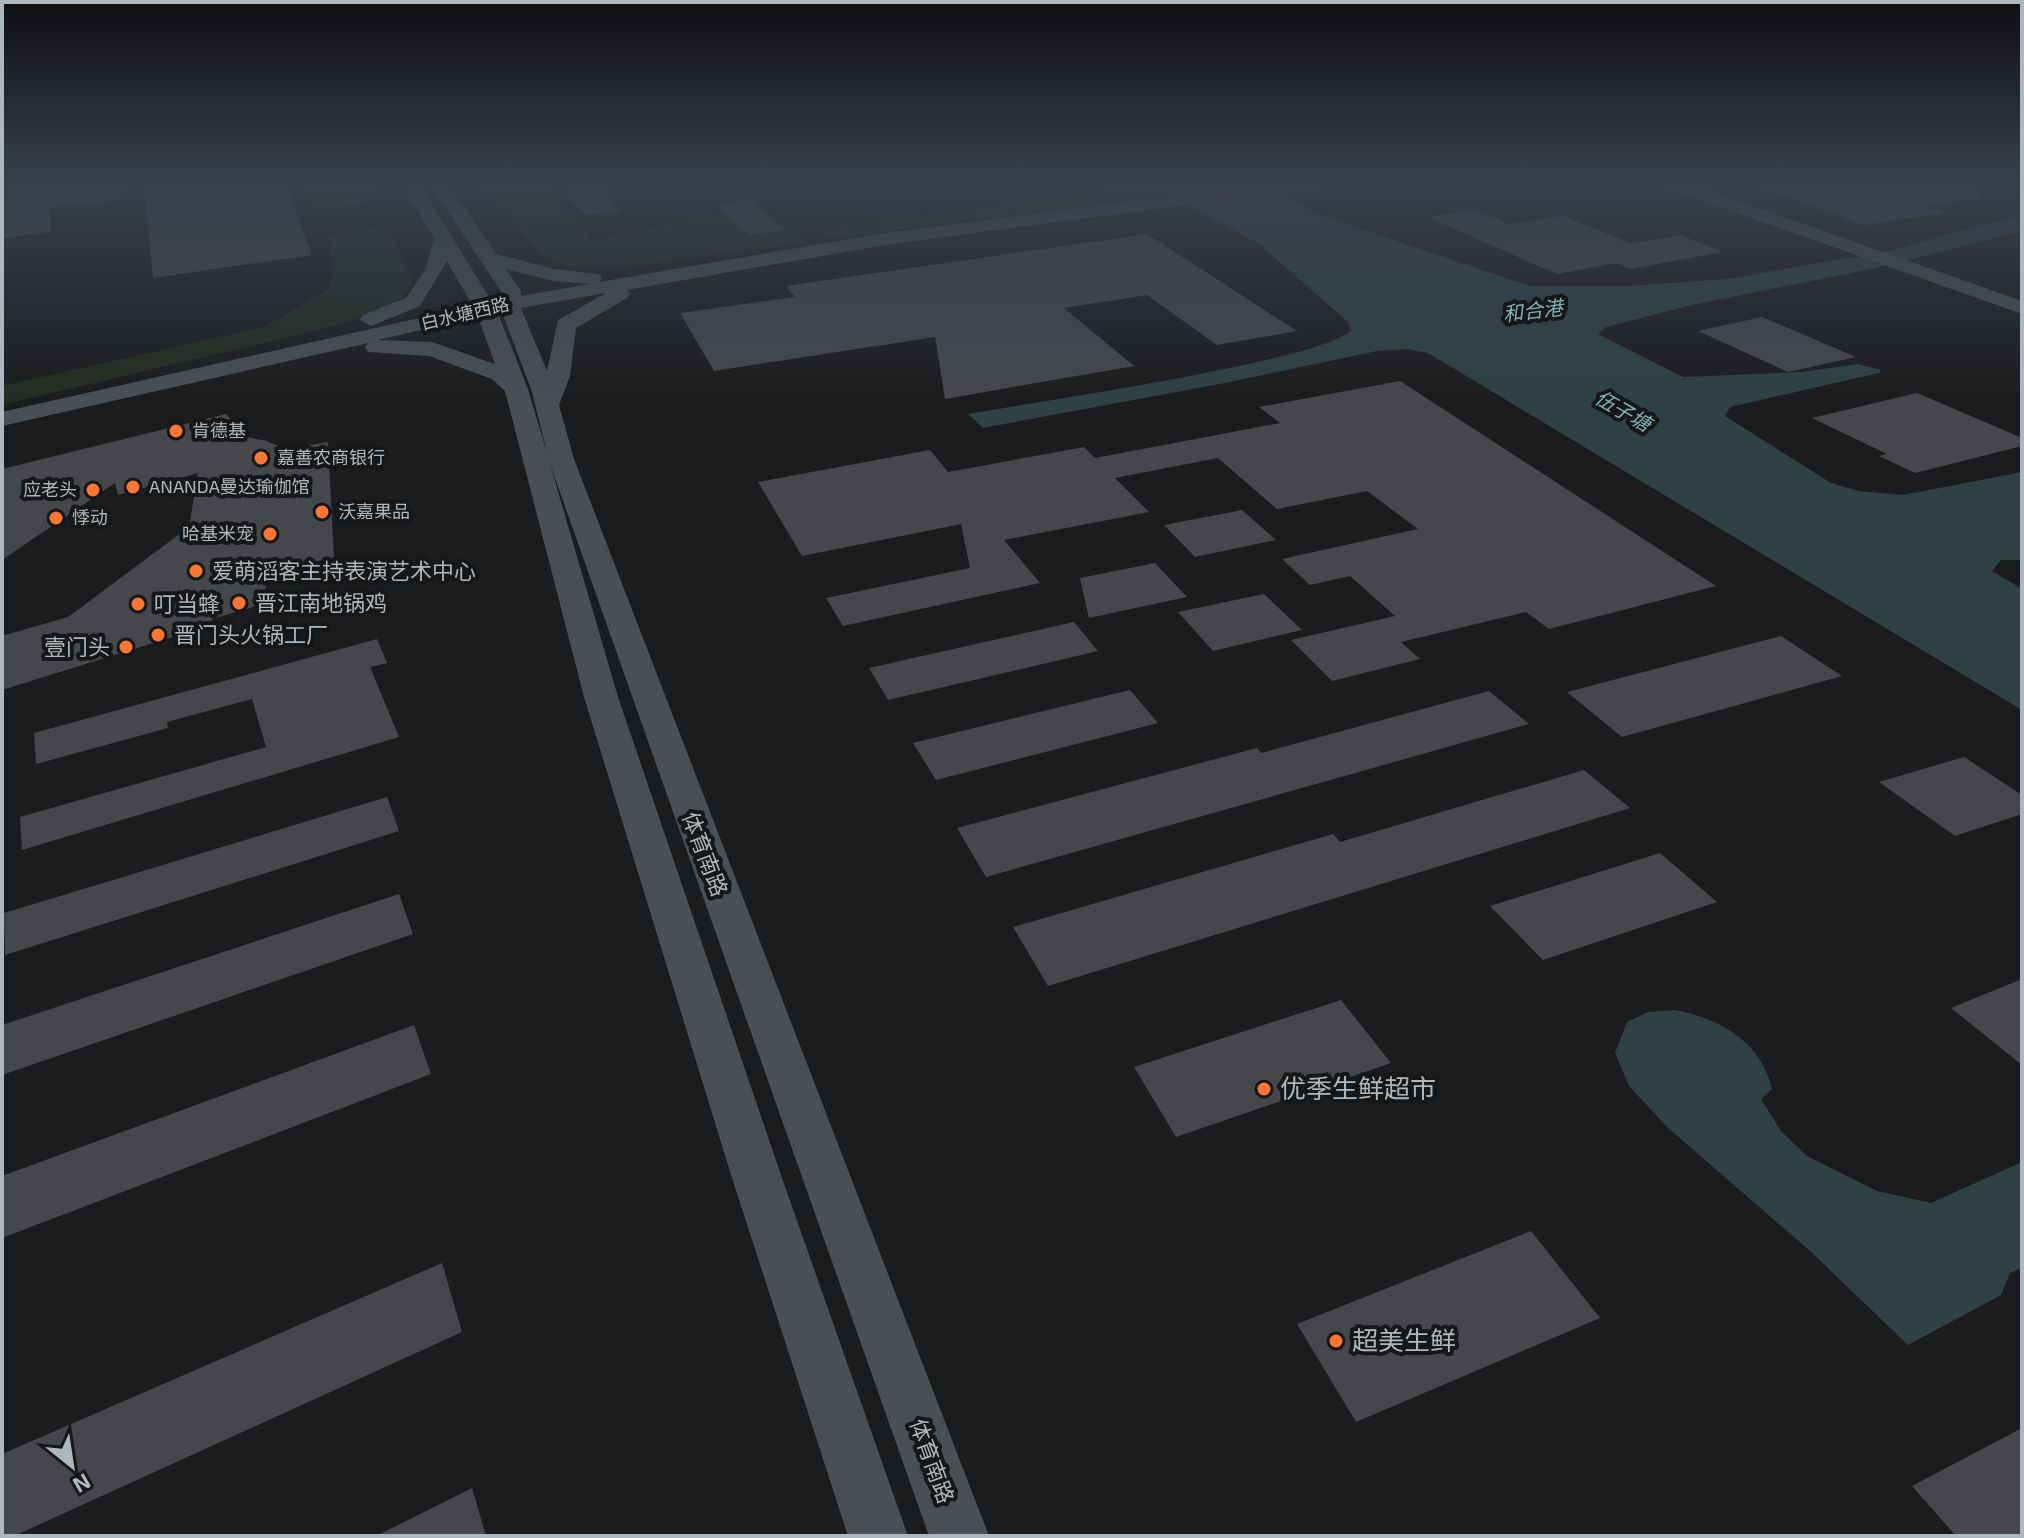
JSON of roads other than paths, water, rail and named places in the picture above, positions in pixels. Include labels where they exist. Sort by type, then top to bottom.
[{"type":"main road","points":[[288,354],[413,302],[436,268],[439,255]]},
{"type":"main road","name":"体育南路","points":[[456,255],[497,307],[531,397],[561,459],[959,1536]]},
{"type":"main road","name":"体育南路","points":[[488,255],[511,291],[497,307]]},
{"type":"main road","name":"白水塘西路","points":[[2,419],[497,307],[794,255]]},
{"type":"main road","points":[[1873,255],[2022,308]]},
{"type":"main road","points":[[491,259],[554,275],[665,277]]},
{"type":"main road","points":[[288,354],[370,347],[432,349],[500,374],[531,397],[559,385],[559,350],[566,325],[611,297],[665,277]]},
{"type":"main road","name":"体育南路","points":[[497,307],[531,397],[601,697],[757,1178],[878,1536]]},
{"type":"water","points":[[1271,255],[1438,255],[1530,286],[1629,286],[1728,279],[1868,255],[1928,255],[1692,305],[1606,327],[1598,334],[1683,377],[1801,372],[1858,364],[1881,370],[1879,373],[1730,407],[1725,416],[1831,483],[1859,491],[1903,495],[2022,472],[2022,560],[2001,560],[1992,571],[2022,589],[2022,710],[1428,353],[1408,349],[1377,351],[983,428],[968,414],[1108,391],[1288,355],[1329,342],[1351,330],[1347,321]]},
{"type":"water","points":[[1675,1010],[1723,1026],[1748,1045],[1767,1072],[1772,1089],[1761,1099],[1781,1131],[1807,1156],[1877,1191],[1931,1203],[2022,1162],[2022,1268],[2010,1273],[2001,1295],[1908,1345],[1809,1250],[1667,1127],[1629,1086],[1615,1053],[1627,1022],[1648,1012]]},
{"type":"place","name":"肯德基","points":[[176,431]]},
{"type":"place","name":"嘉善农商银行","points":[[261,458]]},
{"type":"place","name":"ANANDA曼达瑜伽馆","points":[[133,487]]},
{"type":"place","name":"应老头","points":[[93,490]]},
{"type":"place","name":"沃嘉果品","points":[[322,512]]},
{"type":"place","name":"悸动","points":[[56,518]]},
{"type":"place","name":"哈基米宠","points":[[270,534]]},
{"type":"place","name":"爱萌滔客主持表演艺术中心","points":[[196,571]]},
{"type":"place","name":"晋江南地锅鸡","points":[[239,603]]},
{"type":"place","name":"叮当蜂","points":[[138,604]]},
{"type":"place","name":"晋门头火锅工厂","points":[[158,635]]},
{"type":"place","name":"壹门头","points":[[126,647]]},
{"type":"place","name":"优季生鲜超市","points":[[1264,1089]]},
{"type":"place","name":"超美生鲜","points":[[1336,1341]]},
{"type":"water label","name":"和合港","points":[[1533,311]]},
{"type":"water label","name":"伍子塘","points":[[1623,411]]}]
